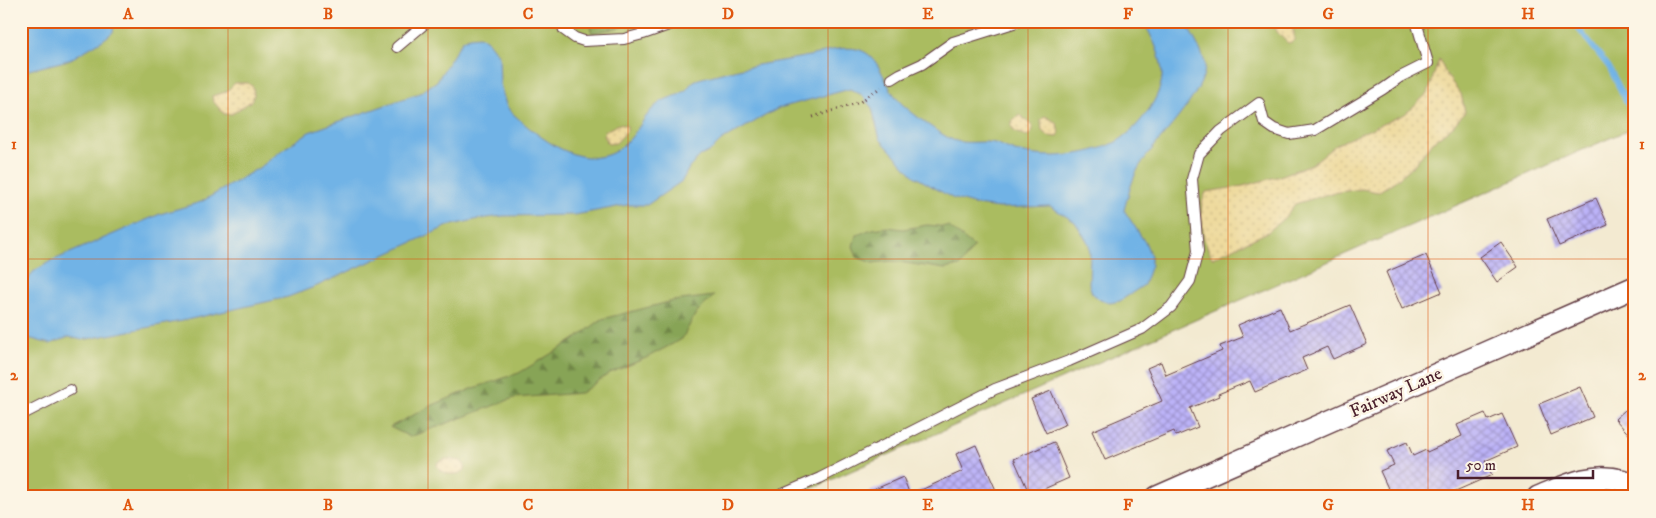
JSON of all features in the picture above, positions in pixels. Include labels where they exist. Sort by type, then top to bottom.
[{"type":"street","name":"Fairway Lane","points":[[1157,497],[1635,287]]},
{"type":"street","points":[[1538,497],[1583,479],[1610,477],[1632,483],[1635,487]]},
{"type":"lane","points":[[397,47],[428,21]]},
{"type":"lane","points":[[561,21],[564,30],[575,38],[584,41],[624,39],[680,21]]},
{"type":"lane","points":[[892,79],[922,64],[953,42],[1020,21]]},
{"type":"lane","points":[[776,497],[820,478],[995,389],[1069,361],[1142,329],[1171,307],[1190,281],[1198,251],[1192,179],[1200,154],[1221,131],[1259,103],[1264,122],[1274,129],[1289,134],[1315,130],[1383,90],[1400,76],[1428,62],[1416,21]]},
{"type":"lane","points":[[21,412],[25,413],[70,390]]},
{"type":"path","points":[[812,117],[860,102],[892,79]]},
{"type":"green space","points":[[21,21],[1635,21],[1635,127],[792,497],[21,497]]},
{"type":"green space","points":[[588,21],[651,21],[592,33]]},
{"type":"green space","points":[[927,225],[949,227],[974,247],[960,266],[945,269],[892,261],[872,263],[857,257],[853,246],[856,235],[872,229],[887,227],[903,229]]},
{"type":"green space","points":[[714,296],[696,313],[682,339],[646,358],[610,373],[581,393],[514,398],[410,437],[390,427],[433,405],[474,388],[519,373],[574,340],[602,319],[673,301]]},
{"type":"sand","points":[[1275,21],[1288,21],[1294,32],[1294,41],[1288,43],[1281,36],[1275,28]]},
{"type":"sand","points":[[1439,59],[1447,76],[1461,94],[1465,112],[1453,126],[1434,141],[1413,166],[1378,192],[1362,189],[1331,193],[1295,204],[1285,217],[1268,232],[1212,258],[1204,239],[1201,213],[1202,202],[1206,192],[1243,186],[1280,176],[1312,164],[1337,144],[1405,114],[1428,93]]},
{"type":"sand","points":[[235,83],[248,83],[253,87],[254,95],[251,101],[232,114],[224,114],[213,101],[212,96],[226,92]]},
{"type":"sand","points":[[1020,115],[1033,127],[1032,133],[1027,136],[1015,132],[1011,126],[1013,120]]},
{"type":"sand","points":[[1045,116],[1057,123],[1058,137],[1048,136],[1042,131],[1041,120]]},
{"type":"sand","points":[[619,124],[627,126],[627,131],[616,143],[608,144],[604,135],[605,131]]},
{"type":"sand","points":[[446,459],[461,461],[465,466],[465,470],[458,474],[446,473],[437,466],[438,462]]},
{"type":"water","points":[[38,21],[123,21],[114,25],[113,32],[103,40],[69,60],[21,72],[21,26]]},
{"type":"water","points":[[1143,21],[1185,21],[1200,50],[1205,66],[1203,78],[1197,90],[1178,118],[1146,156],[1132,182],[1124,210],[1146,244],[1151,256],[1151,265],[1144,285],[1120,301],[1110,303],[1100,300],[1092,293],[1089,284],[1089,244],[1075,222],[1050,206],[999,208],[976,205],[952,198],[914,176],[880,139],[872,108],[862,95],[850,89],[779,108],[754,122],[721,141],[711,151],[700,156],[689,168],[682,181],[647,205],[627,205],[575,215],[503,216],[479,219],[448,226],[317,286],[288,297],[182,321],[82,340],[69,337],[50,344],[21,336],[23,331],[21,328],[21,290],[33,272],[49,262],[160,214],[201,202],[262,166],[309,132],[420,93],[437,81],[462,41],[469,37],[479,36],[486,39],[499,56],[500,84],[506,105],[510,111],[534,132],[549,142],[579,156],[595,157],[610,154],[624,145],[654,107],[662,101],[683,92],[696,80],[749,67],[853,48],[863,51],[878,65],[894,94],[902,104],[926,124],[947,137],[963,142],[995,143],[1020,152],[1053,156],[1084,152],[1114,143],[1131,131],[1147,113],[1158,92],[1162,72],[1158,52]]},
{"type":"building","points":[[1596,198],[1608,225],[1559,246],[1547,219]]},
{"type":"building","points":[[1501,242],[1518,267],[1497,282],[1480,257]]},
{"type":"building","points":[[1426,255],[1442,292],[1402,309],[1386,272]]},
{"type":"building","points":[[1350,305],[1367,344],[1333,359],[1327,347],[1302,358],[1307,370],[1255,392],[1250,381],[1218,394],[1219,396],[1190,408],[1198,427],[1176,436],[1174,431],[1105,460],[1092,431],[1162,401],[1147,368],[1161,362],[1166,375],[1222,351],[1220,346],[1243,337],[1238,325],[1280,307],[1290,330]]},
{"type":"building","points":[[1580,387],[1593,417],[1551,435],[1539,404]]},
{"type":"building","points":[[1051,391],[1066,424],[1046,433],[1031,399]]},
{"type":"building","points":[[1635,401],[1635,441],[1615,419]]},
{"type":"building","points":[[1485,413],[1488,420],[1502,414],[1517,447],[1485,461],[1492,475],[1442,497],[1392,497],[1380,471],[1394,465],[1387,451],[1407,442],[1413,456],[1426,450],[1427,452],[1462,436],[1457,425]]},
{"type":"building","points":[[1054,442],[1069,478],[1030,495],[1014,459]]},
{"type":"building","points":[[976,445],[999,497],[857,497],[903,477],[910,495],[963,471],[956,454]]},
{"type":"waterway","points":[[1574,21],[1609,67],[1635,119]]}]
